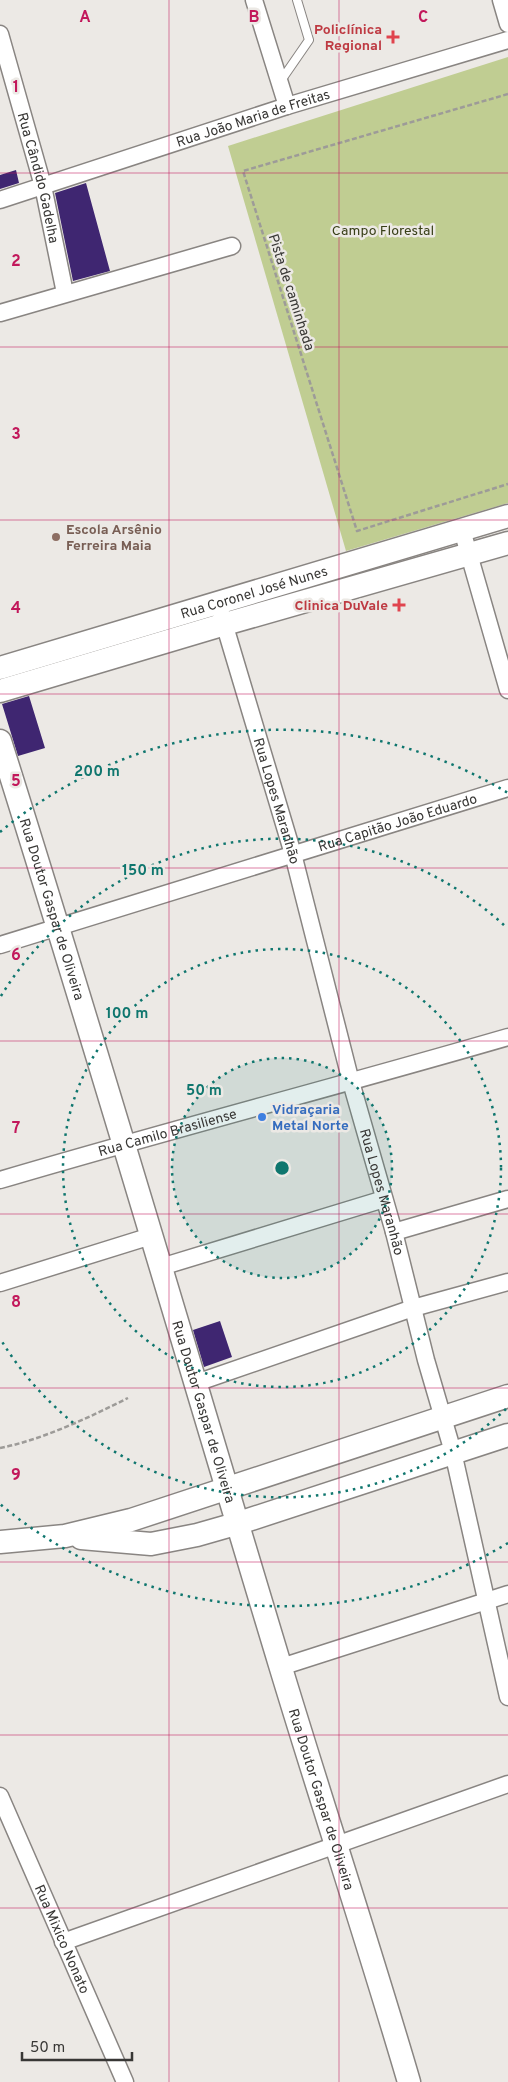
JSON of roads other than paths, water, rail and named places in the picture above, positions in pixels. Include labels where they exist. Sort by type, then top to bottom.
[{"type":"street","points":[[254,0],[286,106]]},
{"type":"street","points":[[501,0],[508,24]]},
{"type":"street","name":"Rua Cândido Gadelha","points":[[0,34],[43,186],[65,293]]},
{"type":"street","name":"Rua João Maria de Freitas","points":[[0,200],[286,106],[508,40]]},
{"type":"street","points":[[0,313],[232,246]]},
{"type":"street","name":"Rua Coronel José Nunes","points":[[0,691],[462,530],[508,516]]},
{"type":"street","points":[[462,530],[508,690]]},
{"type":"street","name":"Rua Coronel José Nunes","points":[[0,668],[470,554],[508,543]]},
{"type":"street","name":"Rua Lopes Maranhão","points":[[222,614],[293,854],[351,1082],[394,1232],[453,1452],[488,1600],[508,1697]]},
{"type":"street","name":"Rua Doutor Gaspar de Oliveira","points":[[0,741],[59,927],[150,1236],[409,2082]]},
{"type":"street","name":"Rua Capitão João Eduardo","points":[[0,944],[508,788]]},
{"type":"street","name":"Rua Camilo Brasiliense","points":[[0,1180],[124,1143],[351,1082],[508,1037]]},
{"type":"street","points":[[161,1267],[384,1199]]},
{"type":"street","points":[[394,1232],[508,1199]]},
{"type":"street","points":[[0,1283],[150,1236]]},
{"type":"street","points":[[196,1383],[413,1308],[508,1282]]},
{"type":"street","points":[[0,1542],[65,1536],[131,1520],[508,1396]]},
{"type":"street","points":[[65,1536],[151,1544],[187,1537],[239,1523],[508,1434]]},
{"type":"street","points":[[281,1667],[508,1594]]},
{"type":"street","points":[[63,1942],[508,1784]]},
{"type":"street","name":"Rua Mixico Nonato","points":[[0,1796],[124,2082]]},
{"type":"lane","points":[[279,84],[309,40],[297,0]]},
{"type":"place","name":"Policlínica Regional","points":[[393,37]]},
{"type":"place","name":"Escola Arsênio Ferreira Maia","points":[[56,537]]},
{"type":"place","name":"Clinica DuVale","points":[[399,605]]},
{"type":"place","name":"Vidraçaria Metal Norte","points":[[262,1117]]},
{"type":"park label","name":"Campo Florestal","points":[[383,230]]}]
